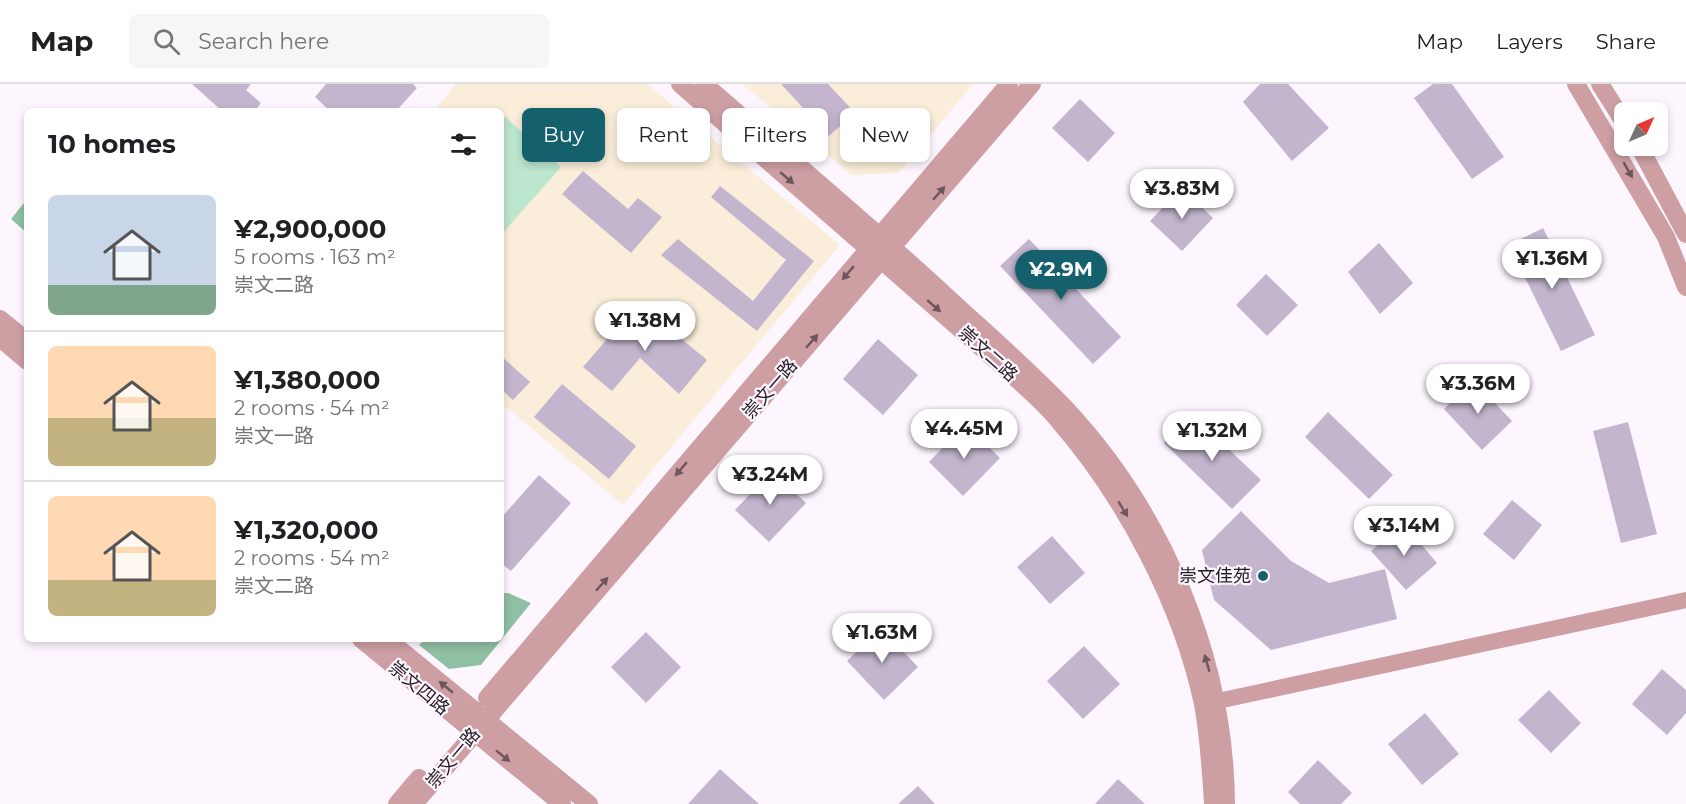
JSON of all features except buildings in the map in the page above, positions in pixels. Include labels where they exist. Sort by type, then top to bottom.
[{"type":"street","name":"崇文二路","points":[[680,84],[881,248]]},
{"type":"street","name":"崇文二路","points":[[704,84],[881,248],[1058,419],[1103,476],[1141,539],[1210,703],[1226,804]]},
{"type":"street","name":"崇文一路","points":[[881,248],[1009,84]]},
{"type":"street","name":"崇文一路","points":[[397,804],[475,722],[881,248],[1032,84]]},
{"type":"street","points":[[1576,84],[1666,237],[1686,286]]},
{"type":"street","points":[[1600,84],[1614,106]]},
{"type":"street","points":[[1644,156],[1686,234]]},
{"type":"street","points":[[0,319],[24,339]]},
{"type":"street","points":[[0,338],[24,358]]},
{"type":"street","points":[[1210,703],[1686,600]]},
{"type":"street","name":"崇文四路","points":[[365,642],[589,804]]},
{"type":"street","name":"崇文四路","points":[[390,642],[562,804]]},
{"type":"street","name":"崇文二路","points":[[1210,703],[1213,804]]},
{"type":"street","name":"崇文一路","points":[[414,804],[475,722]]},
{"type":"shaded area","points":[[456,84],[647,84],[676,108],[617,108],[617,162],[710,162],[710,137],[722,147],[722,162],[741,162],[840,245],[623,505],[504,406],[504,108],[436,108]]},
{"type":"shaded area","points":[[742,84],[973,84],[930,136],[930,108],[840,108],[840,162],[908,162],[899,173],[852,175],[828,155],[828,108],[771,108]]},
{"type":"green space","points":[[504,116],[522,132],[522,162],[555,162],[561,167],[504,232]]},
{"type":"green space","points":[[24,203],[24,230],[11,219]]},
{"type":"green space","points":[[504,593],[531,603],[504,636]]},
{"type":"green space","points":[[422,642],[500,642],[481,665],[449,669],[419,645]]},
{"type":"place","name":"崇文佳苑","points":[[1263,576]]}]
